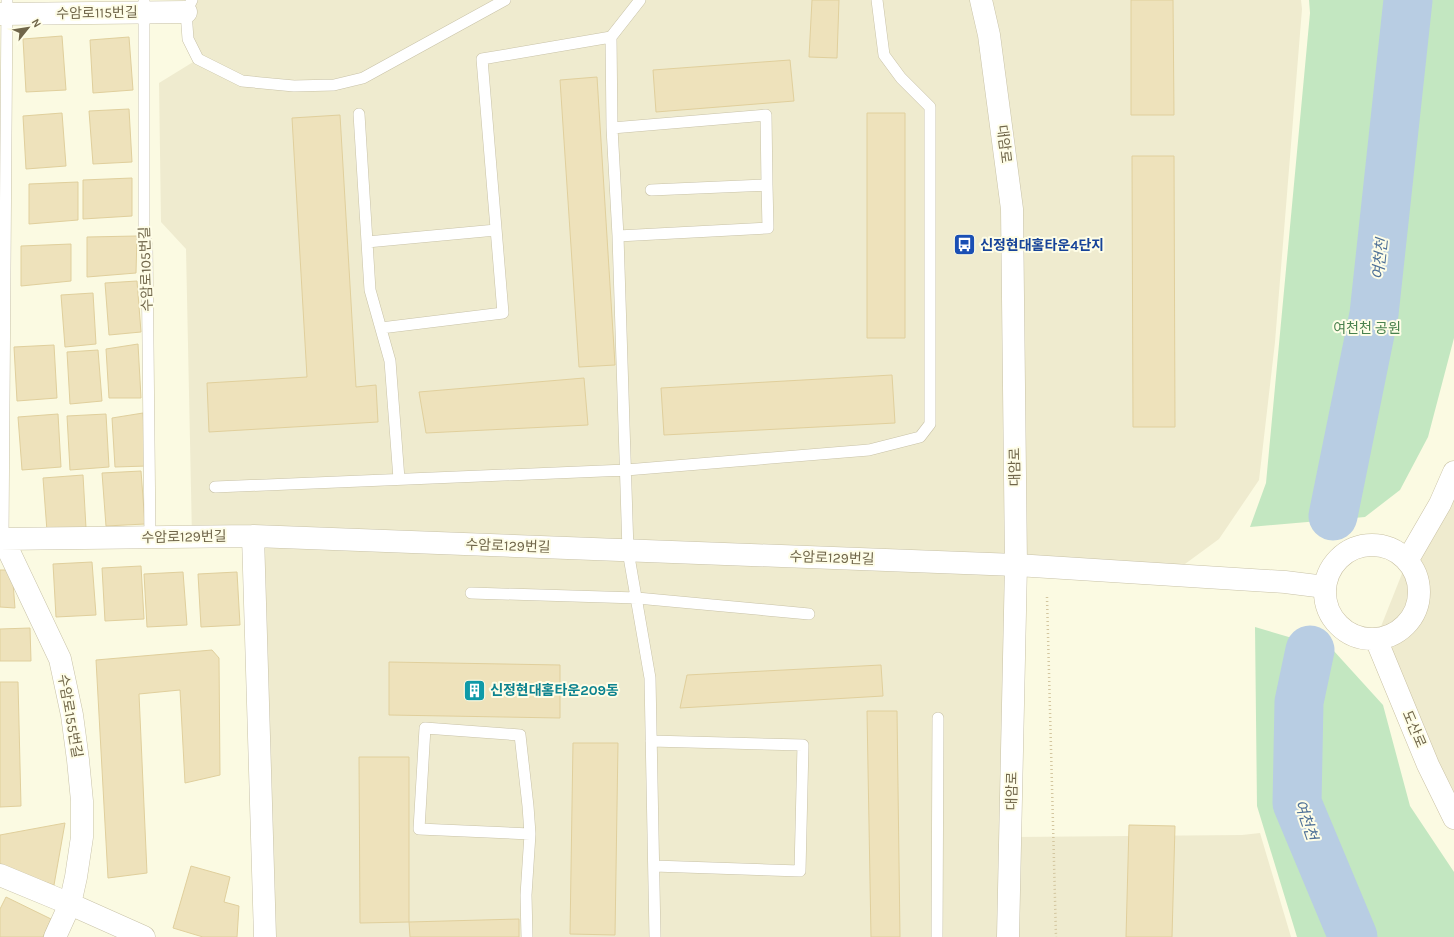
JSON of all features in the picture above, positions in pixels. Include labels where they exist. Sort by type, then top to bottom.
[{"type":"street","name":"대암로","points":[[981,0],[990,35],[1012,209],[1016,565],[1008,937]]},
{"type":"street","name":"수암로115번길","points":[[5,9],[189,6]]},
{"type":"street","points":[[1407,561],[1440,504],[1454,472]]},
{"type":"street","name":"수암로129번길","points":[[1,539],[253,536],[1016,565],[1285,582],[1325,587]]},
{"type":"street","points":[[253,536],[265,937]]},
{"type":"street","name":"수암로155번길","points":[[1,539],[60,659],[72,715],[82,801],[82,837],[70,904],[55,937]]},
{"type":"street","points":[[1364,546],[1381,546],[1397,552],[1407,561],[1415,574],[1418,593],[1412,616],[1407,624],[1394,634],[1376,639],[1359,638],[1341,628],[1330,613],[1326,604],[1325,587],[1329,571],[1345,553],[1364,546]]},
{"type":"street","name":"도산로","points":[[1376,639],[1428,765],[1454,818]]},
{"type":"street","points":[[0,875],[144,937]]},
{"type":"lane","points":[[189,6],[188,39],[198,59],[242,81],[294,86],[334,85],[363,78],[505,0]]},
{"type":"lane","points":[[640,0],[611,37],[612,128],[618,236],[628,551],[650,678],[655,937]]},
{"type":"lane","points":[[215,487],[626,470],[869,450],[920,436],[930,424],[930,107],[901,78],[884,54],[877,0]]},
{"type":"lane","name":"수암로105번길","points":[[144,6],[144,234],[147,246],[150,538]]},
{"type":"lane","name":"수암로115번길","points":[[1,539],[5,9]]},
{"type":"lane","points":[[381,328],[502,312],[482,59],[611,37]]},
{"type":"lane","points":[[359,114],[370,290],[390,361],[399,479]]},
{"type":"lane","points":[[612,128],[766,115],[768,228],[618,236]]},
{"type":"lane","points":[[652,190],[767,185]]},
{"type":"lane","points":[[367,242],[496,230]]},
{"type":"lane","points":[[471,593],[636,598],[809,614]]},
{"type":"lane","points":[[937,937],[938,718]]},
{"type":"lane","points":[[527,937],[526,895],[530,834],[520,735],[425,728],[419,829],[530,834]]},
{"type":"lane","points":[[651,741],[803,745],[800,871],[654,866]]},
{"type":"path","points":[[1047,597],[1056,937]]},
{"type":"shaded area","points":[[192,0],[1301,0],[1302,9],[1275,342],[1259,480],[1219,539],[1170,575],[1016,565],[1012,837],[1242,835],[1260,833],[1291,937],[265,937],[253,537],[192,537],[186,249],[161,222],[159,83],[198,59],[188,39]]},
{"type":"shaded area","points":[[1454,472],[1454,818],[1376,639],[1407,561]]},
{"type":"green space","name":"여천천 공원","points":[[1309,0],[1454,0],[1454,338],[1428,437],[1400,490],[1365,517],[1250,527],[1266,483],[1310,13]]},
{"type":"green space","points":[[1255,627],[1333,650],[1383,705],[1410,806],[1454,872],[1454,937],[1297,937],[1257,806]]},
{"type":"building","points":[[812,0],[839,0],[837,58],[809,57]]},
{"type":"building","points":[[1131,0],[1173,0],[1174,115],[1131,115]]},
{"type":"building","points":[[62,36],[66,90],[26,92],[23,39]]},
{"type":"building","points":[[129,37],[133,90],[93,93],[90,40]]},
{"type":"building","points":[[790,60],[794,101],[656,112],[653,70]]},
{"type":"building","points":[[597,77],[615,365],[579,367],[560,80]]},
{"type":"building","points":[[129,109],[132,162],[93,164],[89,111]]},
{"type":"building","points":[[62,113],[66,166],[26,169],[23,116]]},
{"type":"building","points":[[867,113],[905,113],[905,338],[867,338]]},
{"type":"building","points":[[340,115],[356,387],[376,385],[378,422],[209,432],[207,383],[307,377],[292,118]]},
{"type":"building","points":[[1132,156],[1174,156],[1175,427],[1133,427]]},
{"type":"building","points":[[132,178],[132,216],[83,219],[83,180]]},
{"type":"building","points":[[78,182],[78,220],[29,224],[29,184]]},
{"type":"building","points":[[137,236],[136,273],[87,277],[87,237]]},
{"type":"building","points":[[71,244],[71,281],[21,286],[21,246]]},
{"type":"building","points":[[137,281],[141,332],[109,335],[105,283]]},
{"type":"building","points":[[93,293],[96,344],[65,347],[61,295]]},
{"type":"building","points":[[138,344],[141,398],[109,398],[106,349]]},
{"type":"building","points":[[54,345],[57,398],[17,401],[14,347]]},
{"type":"building","points":[[98,350],[102,401],[70,404],[67,352]]},
{"type":"building","points":[[892,375],[895,423],[664,435],[661,388]]},
{"type":"building","points":[[584,378],[588,425],[426,433],[419,392]]},
{"type":"building","points":[[143,413],[147,466],[115,467],[112,418]]},
{"type":"building","points":[[58,414],[61,467],[22,470],[18,417]]},
{"type":"building","points":[[106,414],[109,467],[70,470],[67,416]]},
{"type":"building","points":[[141,471],[145,524],[106,526],[102,473]]},
{"type":"building","points":[[83,475],[86,528],[47,531],[43,478]]},
{"type":"building","points":[[92,562],[96,615],[56,617],[53,564]]},
{"type":"building","points":[[141,566],[144,619],[105,621],[102,568]]},
{"type":"building","points":[[0,570],[12,570],[15,608],[0,607]]},
{"type":"building","points":[[183,572],[187,625],[147,627],[144,574]]},
{"type":"building","points":[[237,572],[240,625],[201,627],[198,574]]},
{"type":"building","points":[[30,628],[31,661],[0,661],[0,629]]},
{"type":"building","points":[[212,650],[219,658],[220,775],[185,783],[180,690],[139,694],[147,873],[108,878],[96,660]]},
{"type":"building","name":"신정현대홈타운209동","points":[[389,662],[560,665],[560,718],[389,715]]},
{"type":"building","points":[[881,665],[883,696],[680,708],[687,675]]},
{"type":"building","points":[[0,682],[18,682],[21,806],[0,807]]},
{"type":"building","points":[[867,711],[897,711],[900,937],[871,937]]},
{"type":"building","points":[[573,743],[618,743],[615,935],[570,934]]},
{"type":"building","points":[[359,757],[409,757],[409,922],[360,923]]},
{"type":"building","points":[[65,823],[54,885],[0,867],[0,835]]},
{"type":"building","points":[[1129,825],[1175,826],[1172,937],[1126,937]]},
{"type":"building","points":[[191,866],[230,877],[224,902],[239,906],[237,937],[203,937],[173,928]]},
{"type":"building","points":[[6,897],[51,919],[43,937],[0,937],[0,909]]},
{"type":"building","points":[[519,919],[519,937],[410,937],[409,922]]},
{"type":"waterway","name":"여천천","points":[[1333,516],[1374,314],[1408,0]]},
{"type":"waterway","name":"여천천","points":[[1310,650],[1299,702],[1297,803],[1353,937]]},
{"type":"place","name":"신정현대홈타운4단지","points":[[964,245]]},
{"type":"place","name":"신정현대홈타운209동","points":[[475,690]]}]
